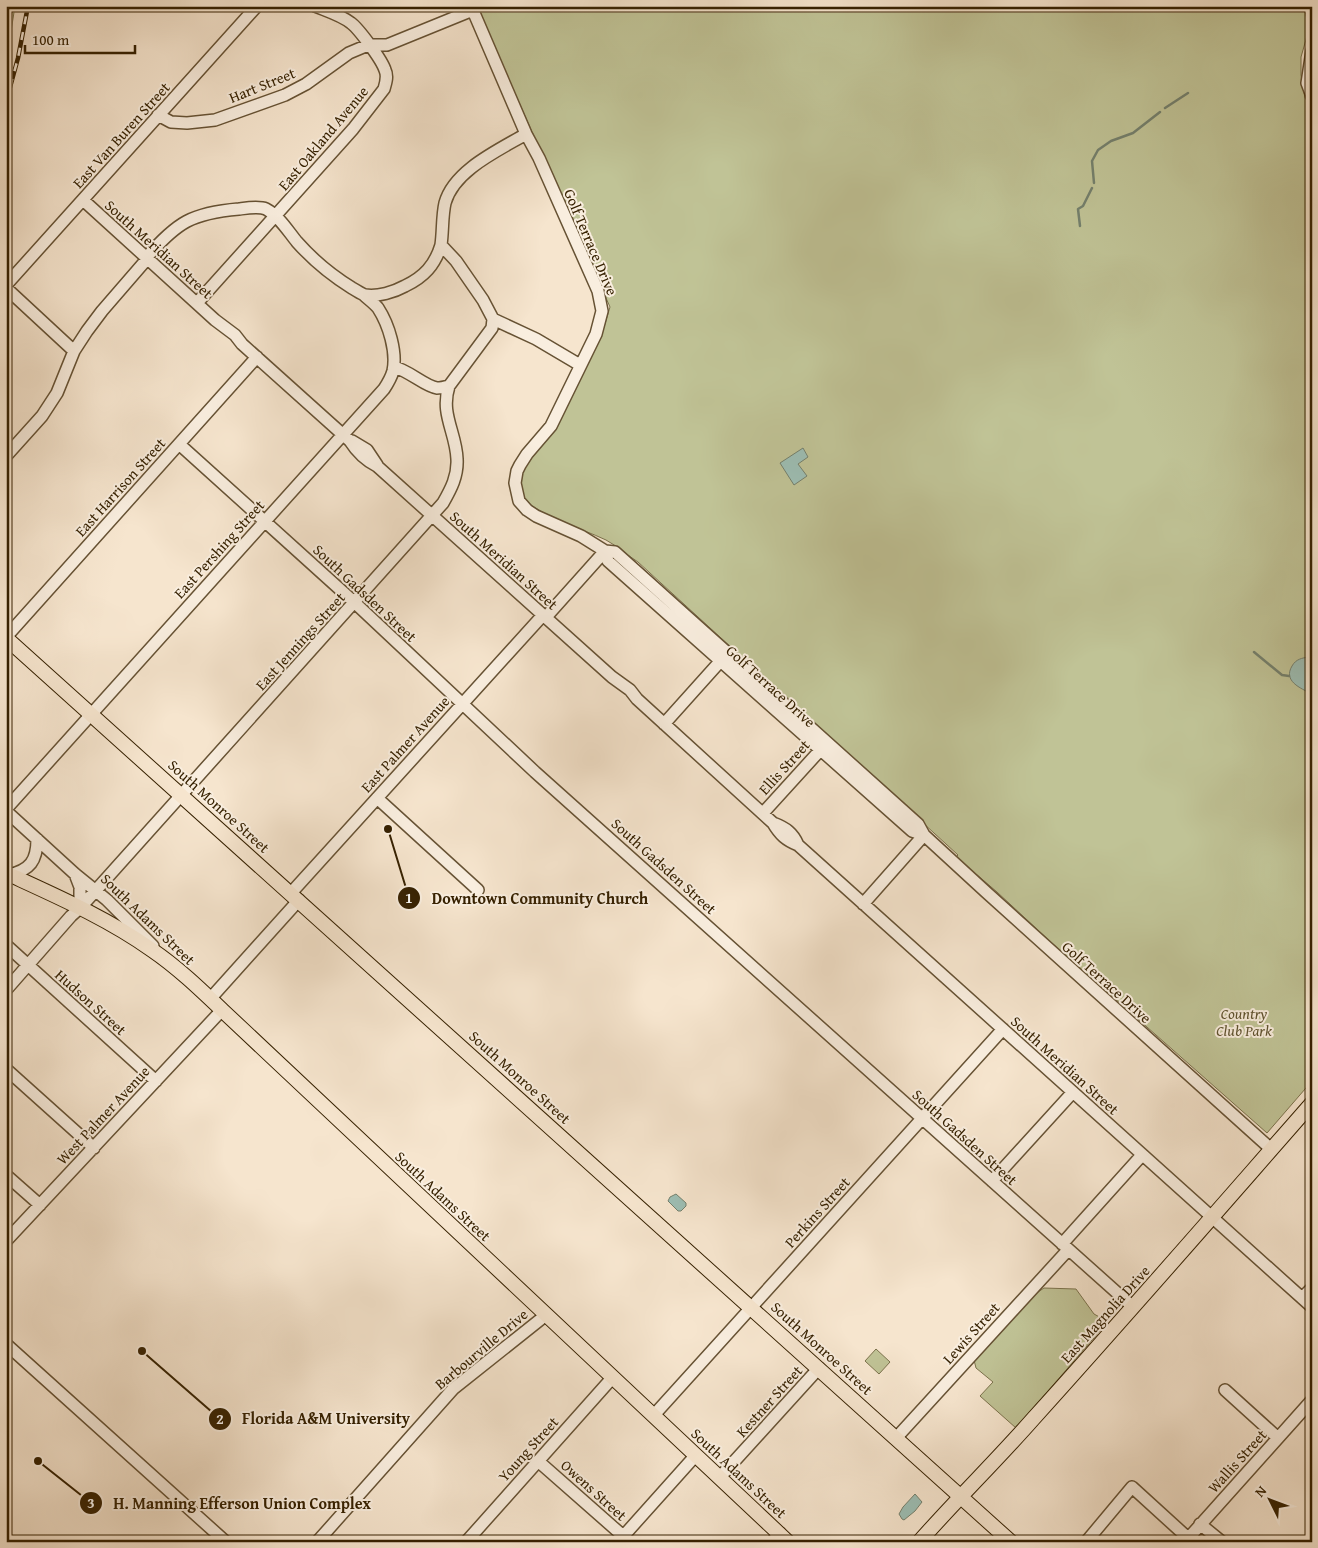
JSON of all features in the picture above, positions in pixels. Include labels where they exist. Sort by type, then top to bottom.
[{"type":"main road","name":"South Monroe Street","points":[[6,637],[1012,1542]]},
{"type":"main road","points":[[8,874],[80,908],[129,935],[168,962]]},
{"type":"main road","name":"South Adams Street","points":[[168,962],[222,1010],[720,1477],[780,1539]]},
{"type":"main road","name":"East Magnolia Drive","points":[[919,1542],[960,1495],[1027,1426],[1312,1103]]},
{"type":"street","name":"East Van Buren Street","points":[[6,287],[158,115],[258,6]]},
{"type":"street","name":"East Oakland Avenue","points":[[276,216],[354,129],[384,89],[387,76],[361,33],[351,23],[315,6]]},
{"type":"street","points":[[368,45],[387,45],[472,8]]},
{"type":"street","name":"Golf Terrace Drive","points":[[472,8],[526,134],[539,158],[598,291],[602,307],[602,318],[599,328],[551,426],[527,454],[517,471],[517,495],[522,506],[536,516],[582,536],[606,551],[615,552],[724,657],[824,746],[912,832],[924,835],[1271,1150]]},
{"type":"street","name":"Hart Street","points":[[158,115],[171,122],[188,123],[215,120],[285,95],[306,84],[349,53],[368,45]]},
{"type":"street","points":[[1312,51],[1307,84],[1312,96]]},
{"type":"street","points":[[364,295],[381,295],[420,279],[438,256],[441,245],[445,203],[454,186],[470,170],[486,158],[526,134]]},
{"type":"street","name":"South Meridian Street","points":[[83,200],[215,320],[230,340],[242,344],[257,357],[347,438],[361,456],[377,466],[612,677],[616,687],[626,695],[637,699],[774,823],[780,834],[798,845],[1312,1307]]},
{"type":"street","points":[[6,456],[42,416],[57,393],[74,352],[87,331],[147,258],[172,230],[184,222],[215,211],[264,208],[276,216],[302,248],[321,267],[364,295],[378,308],[393,349],[394,367],[404,369],[432,387],[449,386]]},
{"type":"street","points":[[197,303],[276,216]]},
{"type":"street","points":[[441,245],[456,261],[483,300],[493,319],[536,339],[580,366]]},
{"type":"street","points":[[6,287],[74,352]]},
{"type":"street","name":"East Jennings Street","points":[[6,990],[443,503],[451,490],[457,470],[456,449],[448,424],[446,410],[449,386],[492,328],[493,319]]},
{"type":"street","name":"East Harrison Street","points":[[6,637],[257,357]]},
{"type":"street","name":"East Pershing Street","points":[[6,810],[265,521],[347,438],[384,389],[394,367]]},
{"type":"street","name":"South Gadsden Street","points":[[179,444],[354,602],[535,772],[1133,1307]]},
{"type":"street","name":"East Palmer Avenue","points":[[210,999],[377,798],[462,703],[606,551]]},
{"type":"street","points":[[664,724],[724,657]]},
{"type":"street","name":"Ellis Street","points":[[763,813],[824,746]]},
{"type":"street","points":[[377,798],[478,890]]},
{"type":"street","name":"South Adams Street","points":[[6,810],[75,874],[96,890],[168,962]]},
{"type":"street","points":[[863,904],[924,835]]},
{"type":"street","points":[[8,874],[22,872],[32,863],[37,853],[37,839]]},
{"type":"street","name":"South Adams Street","points":[[75,874],[80,887],[80,908]]},
{"type":"street","name":"Hudson Street","points":[[6,945],[156,1080]]},
{"type":"street","name":"West Palmer Avenue","points":[[6,1242],[222,1010]]},
{"type":"street","name":"Perkins Street","points":[[654,1415],[1003,1028]]},
{"type":"street","points":[[6,1069],[94,1148]]},
{"type":"street","points":[[992,1181],[1072,1092]]},
{"type":"street","name":"Lewis Street","points":[[897,1437],[1065,1247],[1142,1155]]},
{"type":"street","points":[[6,1175],[40,1206]]},
{"type":"street","points":[[1302,1298],[1312,1288]]},
{"type":"street","name":"Barbourville Drive","points":[[317,1542],[453,1389],[546,1315]]},
{"type":"street","points":[[6,1344],[226,1542]]},
{"type":"street","name":"Kestner Street","points":[[720,1477],[819,1368]]},
{"type":"street","name":"Young Street","points":[[466,1542],[613,1377]]},
{"type":"street","points":[[1225,1390],[1278,1438]]},
{"type":"street","name":"Wallis Street","points":[[1186,1540],[1312,1400]]},
{"type":"street","points":[[624,1540],[696,1455]]},
{"type":"street","name":"Owens Street","points":[[538,1461],[624,1540]]},
{"type":"street","points":[[1086,1542],[1132,1487],[1186,1540]]},
{"type":"street","points":[[1200,1524],[1222,1542]]},
{"type":"green space","points":[[6,6],[15,6],[6,63]]},
{"type":"green space","name":"Country Club Park","points":[[476,6],[1304,6],[1309,29],[1301,57],[1301,75],[1305,98],[1312,108],[1312,1081],[1267,1133],[1096,984],[997,892],[956,857],[958,855],[638,562],[606,540],[552,517],[523,499],[522,473],[528,459],[554,428],[604,327],[610,307]]},
{"type":"green space","points":[[1044,1288],[1076,1289],[1094,1314],[1103,1319],[1105,1325],[1016,1428],[980,1396],[993,1382],[976,1368],[974,1360],[1029,1298]]},
{"type":"green space","points":[[876,1349],[890,1362],[879,1374],[865,1361]]},
{"type":"water","points":[[803,448],[808,457],[798,464],[807,476],[794,485],[780,463]]},
{"type":"water","points":[[1309,657],[1312,658],[1312,694],[1294,683],[1290,676],[1290,671],[1295,662]]},
{"type":"water","points":[[676,1194],[686,1203],[686,1206],[681,1211],[678,1211],[668,1201],[670,1197]]},
{"type":"water","points":[[915,1494],[922,1502],[904,1520],[899,1514]]},
{"type":"waterway","points":[[1165,108],[1188,93]]},
{"type":"waterway","points":[[1094,183],[1092,161],[1098,150],[1111,141],[1133,133],[1160,112]]},
{"type":"waterway","points":[[1080,226],[1078,209],[1083,206],[1092,188]]},
{"type":"waterway","points":[[1254,652],[1282,675],[1289,676]]},
{"type":"railway","points":[[6,102],[18,58],[28,6]]},
{"type":"place","name":"Downtown Community Church","points":[[388,829]]},
{"type":"place","name":"Florida A&M University","points":[[142,1351]]},
{"type":"place","name":"H. Manning Efferson Union Complex","points":[[38,1461]]}]
